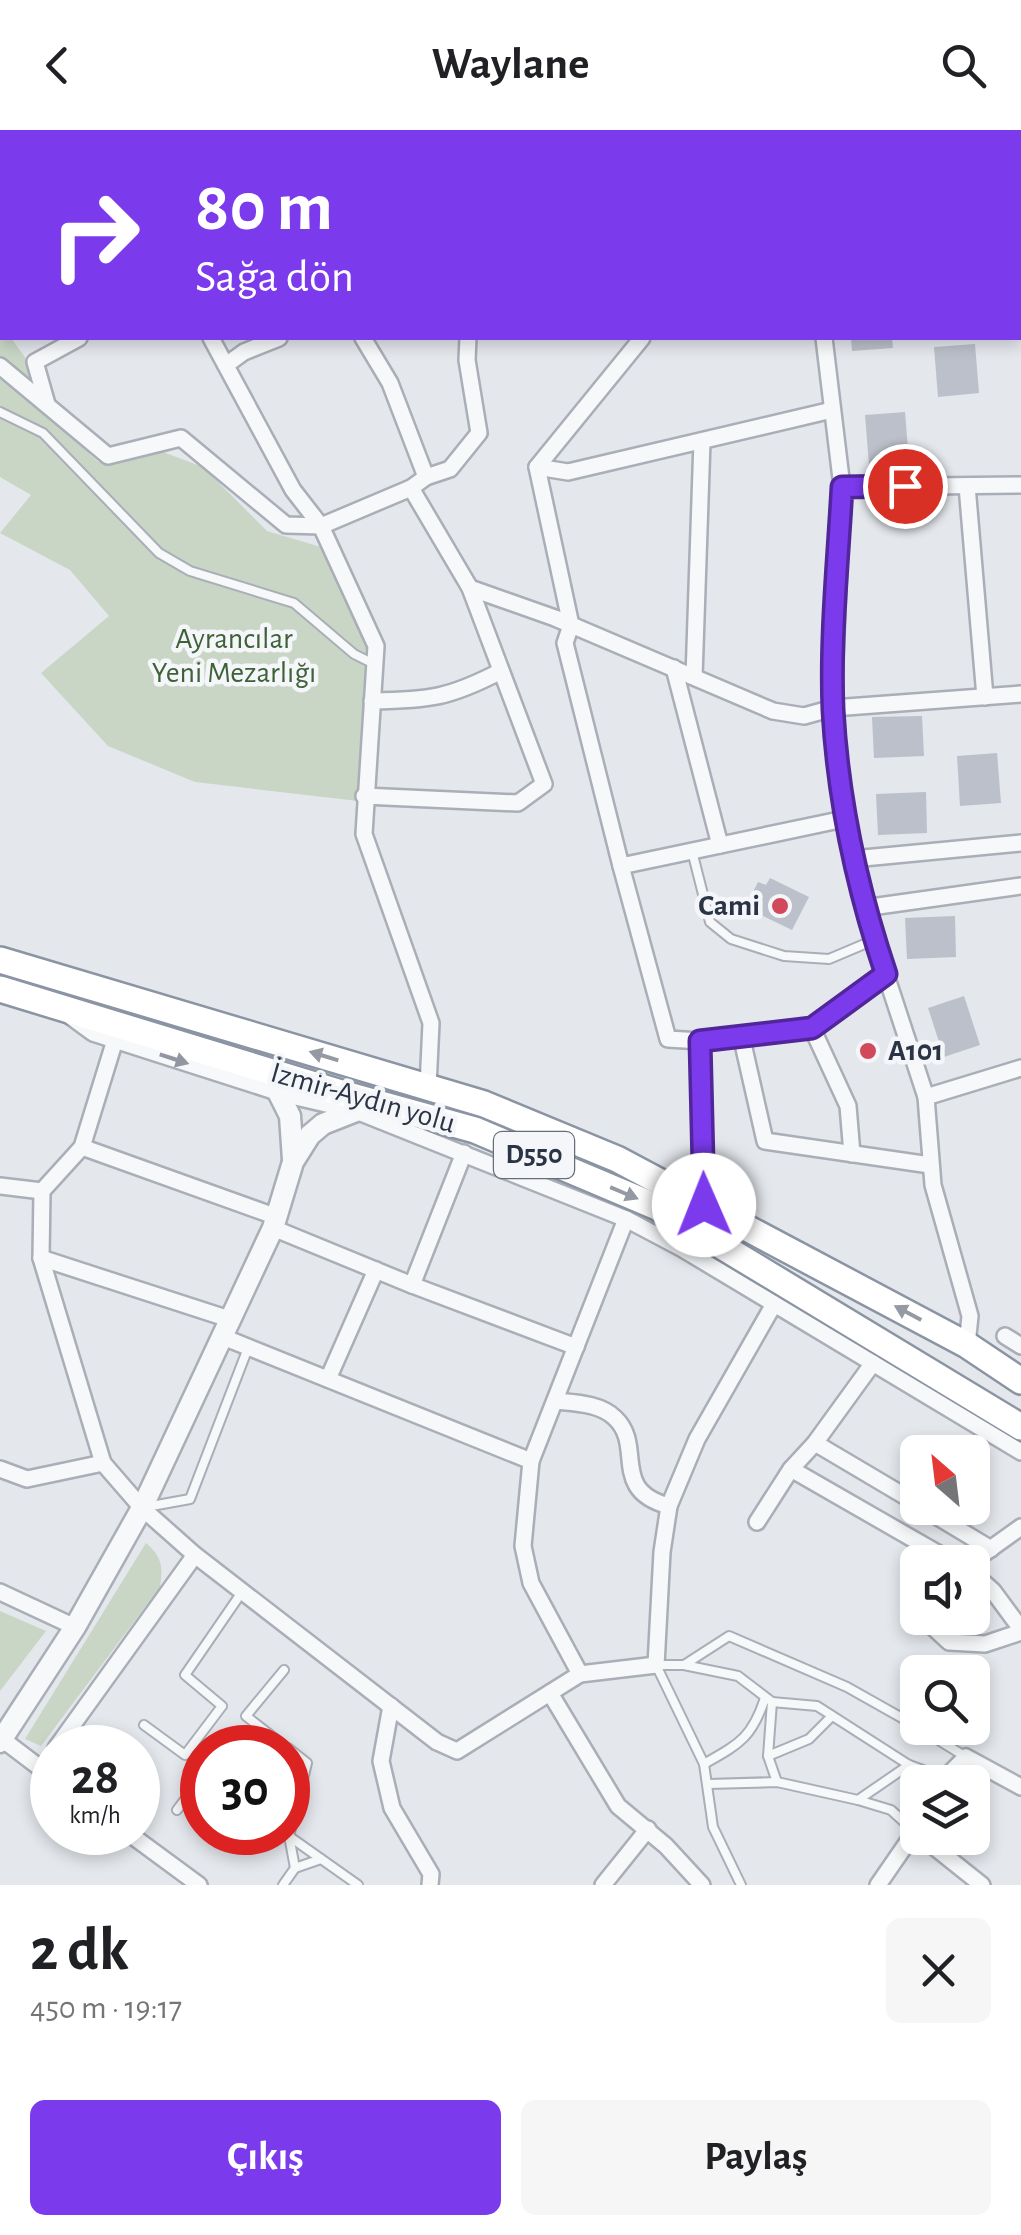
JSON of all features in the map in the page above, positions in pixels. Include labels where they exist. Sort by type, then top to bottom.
[{"type":"highway","name":"İzmir-Aydın yolu","points":[[0,960],[484,1104],[616,1159],[970,1347],[1021,1381]]},
{"type":"highway","name":"İzmir-Aydın yolu","points":[[0,989],[348,1102],[388,1106],[475,1130],[657,1207],[1021,1426]]},
{"type":"highway","points":[[948,1382],[938,1365],[942,1352],[953,1344],[970,1347]]},
{"type":"street","points":[[46,404],[35,362],[75,340]]},
{"type":"street","points":[[212,340],[293,490],[321,526],[376,646],[364,834],[431,1023],[428,1087]]},
{"type":"street","points":[[226,365],[244,352],[273,340]]},
{"type":"street","points":[[365,340],[390,383],[426,476]]},
{"type":"street","points":[[0,366],[108,456],[181,438],[286,525],[321,526],[411,488],[426,476],[450,470],[479,433],[467,360],[468,340]]},
{"type":"street","points":[[537,466],[640,340]]},
{"type":"street","points":[[824,340],[842,487],[833,708],[844,819],[864,908],[926,1097],[930,1165],[970,1316],[970,1347]]},
{"type":"street","points":[[537,466],[568,472],[832,410]]},
{"type":"street","points":[[694,677],[702,441]]},
{"type":"street","points":[[537,466],[571,624],[565,643],[668,1039],[700,1041],[812,1028],[886,974]]},
{"type":"street","points":[[842,487],[1021,485]]},
{"type":"street","points":[[967,486],[985,697]]},
{"type":"street","points":[[364,796],[518,803],[544,784],[470,588],[411,488]]},
{"type":"street","points":[[470,588],[571,624],[773,711],[804,716],[833,708],[1021,694]]},
{"type":"street","points":[[674,668],[720,845]]},
{"type":"street","points":[[372,701],[430,700],[470,687],[501,671]]},
{"type":"street","points":[[621,866],[844,819]]},
{"type":"street","points":[[853,859],[1021,843]]},
{"type":"street","points":[[864,908],[1021,886]]},
{"type":"street","points":[[55,1005],[93,1033],[278,1092],[348,1102],[626,1219],[1021,1452]]},
{"type":"street","points":[[812,1028],[848,1106],[852,1154]]},
{"type":"street","points":[[741,1035],[765,1141],[930,1165]]},
{"type":"street","points":[[115,1040],[82,1147],[42,1191],[41,1258],[103,1464],[142,1508],[195,1555],[437,1742],[457,1751],[580,1674],[656,1665],[662,1552],[669,1506],[697,1439],[774,1304]]},
{"type":"street","points":[[700,1041],[704,1205]]},
{"type":"street","points":[[926,1097],[1021,1068]]},
{"type":"street","points":[[278,1092],[290,1116],[293,1162]]},
{"type":"street","points":[[30,1760],[1,1740],[75,1627],[142,1508],[275,1222],[293,1162],[310,1135],[348,1102]]},
{"type":"street","points":[[82,1147],[275,1222],[412,1285],[576,1347]]},
{"type":"street","points":[[412,1285],[464,1153]]},
{"type":"street","points":[[0,1186],[42,1191]]},
{"type":"street","points":[[580,1674],[532,1583],[523,1546],[531,1461],[626,1219]]},
{"type":"street","points":[[41,1258],[226,1328],[248,1347],[531,1461]]},
{"type":"street","points":[[328,1379],[376,1270]]},
{"type":"street","points":[[1005,1336],[1021,1346]]},
{"type":"street","points":[[757,1522],[791,1469],[815,1443],[873,1363]]},
{"type":"street","points":[[554,1401],[591,1406],[615,1418],[623,1428],[633,1480],[651,1502],[669,1506]]},
{"type":"street","points":[[815,1443],[900,1494]]},
{"type":"street","points":[[0,1469],[27,1479],[103,1464]]},
{"type":"street","points":[[791,1469],[923,1545]]},
{"type":"street","points":[[953,1525],[992,1548],[1021,1527]]},
{"type":"street","points":[[72,1725],[195,1555]]},
{"type":"street","points":[[941,1635],[949,1642],[984,1644],[1021,1631],[990,1587]]},
{"type":"street","points":[[0,1592],[75,1627]]},
{"type":"street","points":[[550,1693],[618,1806],[648,1830],[702,1885]]},
{"type":"street","points":[[391,1706],[380,1761],[392,1808],[431,1874],[430,1885]]},
{"type":"street","points":[[958,1765],[966,1757],[1021,1787]]},
{"type":"street","points":[[603,1885],[648,1830]]},
{"type":"street","points":[[159,1855],[200,1885]]},
{"type":"street","points":[[878,1885],[901,1855]]},
{"type":"street","points":[[946,1855],[982,1885]]},
{"type":"lane","points":[[0,412],[44,433],[159,553],[190,571],[294,602],[354,654],[374,664]]},
{"type":"lane","points":[[692,851],[710,922],[731,939],[784,956],[829,959],[874,940]]},
{"type":"lane","points":[[142,1508],[190,1499],[248,1347]]},
{"type":"lane","points":[[160,1737],[185,1755],[222,1706],[186,1675],[242,1592]]},
{"type":"lane","points":[[684,1665],[729,1636],[847,1687],[900,1717]]},
{"type":"lane","points":[[741,1885],[713,1827],[704,1764],[656,1665],[684,1665],[738,1676],[769,1700],[817,1706],[906,1765]]},
{"type":"lane","points":[[258,1725],[246,1716],[284,1670]]},
{"type":"lane","points":[[704,1764],[741,1744],[769,1700]]},
{"type":"lane","points":[[769,1700],[768,1756],[777,1782]]},
{"type":"lane","points":[[768,1756],[809,1740],[832,1716]]},
{"type":"lane","points":[[947,1745],[966,1757]]},
{"type":"lane","points":[[858,1800],[900,1771]]},
{"type":"lane","points":[[708,1784],[777,1782],[858,1800],[891,1810],[900,1817]]},
{"type":"lane","points":[[177,1810],[180,1806]]},
{"type":"lane","points":[[310,1851],[358,1885]]},
{"type":"lane","points":[[292,1855],[295,1868]]},
{"type":"lane","points":[[282,1885],[295,1868],[321,1859]]},
{"type":"green space","name":"Ayrancılar Yeni Mezarlığı","points":[[0,340],[12,340],[27,360],[34,402],[98,462],[163,452],[203,467],[267,531],[321,547],[354,603],[368,642],[369,710],[358,801],[195,782],[108,746],[41,673],[109,616],[70,570],[0,533],[31,495],[0,477]]},
{"type":"green space","points":[[146,1543],[160,1562],[160,1587],[57,1725],[34,1725]]},
{"type":"green space","points":[[0,1611],[46,1631],[0,1691]]},
{"type":"building","points":[[851,340],[892,340],[893,348],[852,351]]},
{"type":"building","points":[[975,344],[979,393],[938,397],[934,347]]},
{"type":"building","points":[[905,412],[909,462],[869,465],[865,415]]},
{"type":"building","points":[[922,716],[924,756],[874,758],[872,717]]},
{"type":"building","points":[[997,753],[1001,803],[960,806],[957,756]]},
{"type":"building","points":[[926,792],[927,833],[878,835],[876,794]]},
{"type":"building","name":"Cami","points":[[770,878],[809,897],[792,930],[753,911],[758,901],[750,898],[758,882],[766,885]]},
{"type":"building","points":[[955,916],[956,957],[907,959],[905,918]]},
{"type":"building","points":[[964,996],[980,1045],[944,1057],[928,1008]]},
{"type":"place","name":"Cami","points":[[780,906]]},
{"type":"place","name":"A101","points":[[868,1051]]},
{"type":"route","points":[[704,1205],[700,1041],[812,1028],[886,974],[864,908],[844,819],[833,708],[838,567],[842,487],[905,486]]}]
